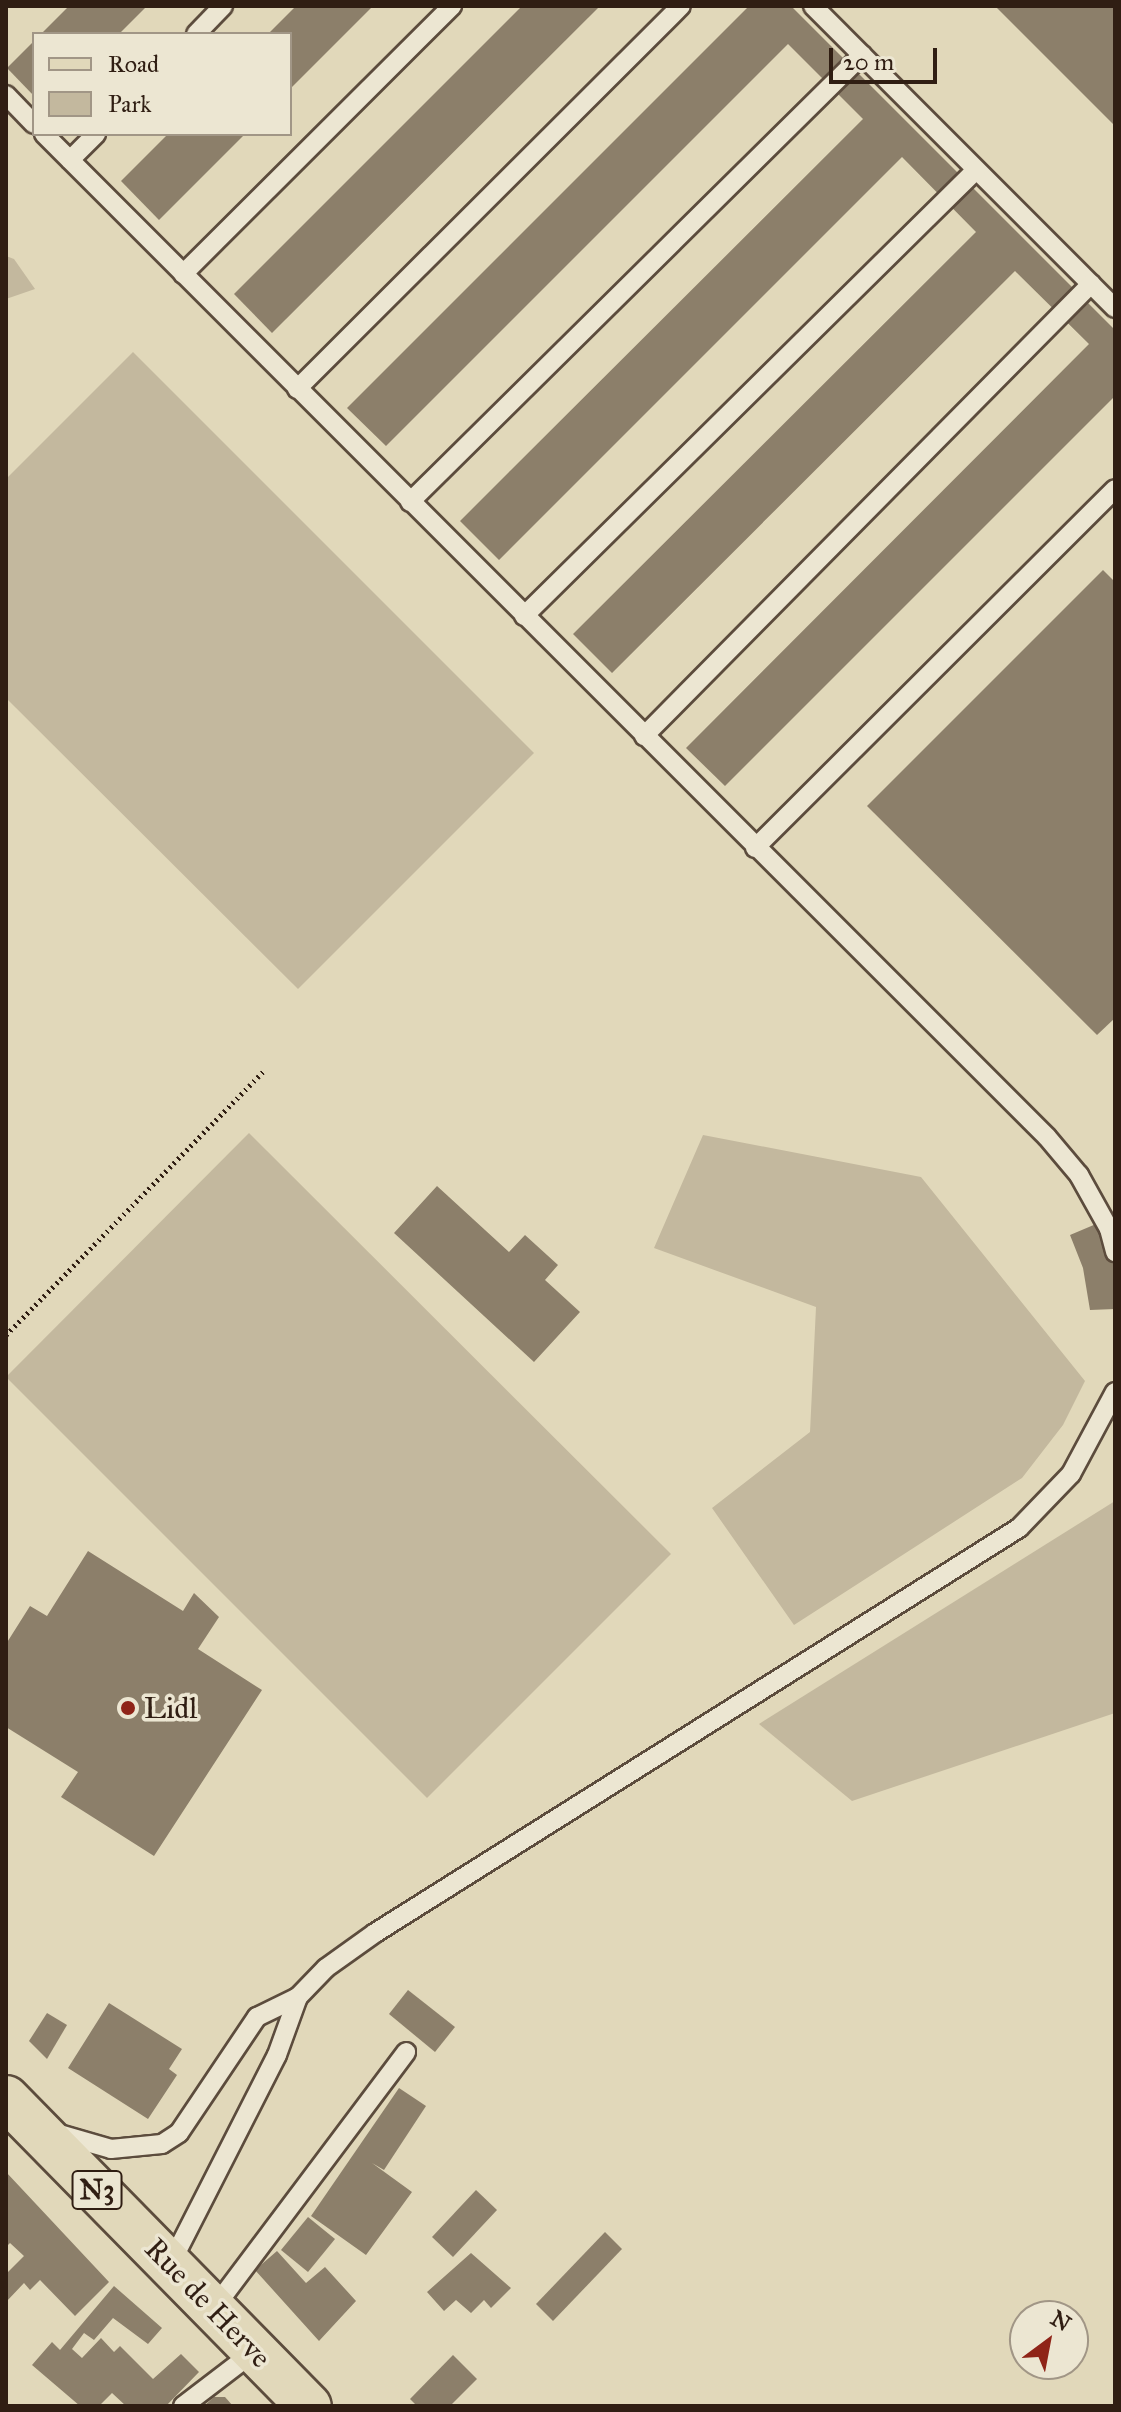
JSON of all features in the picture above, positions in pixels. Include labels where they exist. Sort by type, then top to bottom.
[{"type":"main road","name":"Rue de Herve","points":[[15,2107],[309,2406]]},
{"type":"lane","points":[[198,32],[223,6]]},
{"type":"lane","points":[[183,274],[452,6]]},
{"type":"lane","points":[[297,389],[681,6]]},
{"type":"lane","points":[[813,6],[1115,308]]},
{"type":"lane","points":[[410,502],[862,55]]},
{"type":"lane","points":[[6,95],[32,122]]},
{"type":"lane","points":[[46,136],[1047,1137],[1079,1175],[1109,1229],[1115,1252]]},
{"type":"lane","points":[[70,160],[94,136]]},
{"type":"lane","points":[[524,616],[976,170]]},
{"type":"lane","points":[[644,736],[1091,284]]},
{"type":"lane","points":[[755,848],[1115,489]]},
{"type":"lane","points":[[15,2107],[79,2142],[111,2149],[162,2144],[192,2118],[257,2017],[298,1997],[326,1968],[375,1933],[1019,1528],[1071,1474],[1112,1410],[1115,1392]]},
{"type":"lane","points":[[171,2263],[277,2055],[298,1997]]},
{"type":"lane","points":[[214,2308],[406,2052]]},
{"type":"lane","points":[[183,2406],[255,2351]]},
{"type":"path","points":[[6,1335],[264,1071]]},
{"type":"green space","points":[[6,256],[14,259],[35,289],[6,299]]},
{"type":"green space","points":[[133,352],[534,753],[298,989],[6,698],[6,479]]},
{"type":"green space","points":[[249,1133],[671,1554],[427,1798],[6,1377]]},
{"type":"green space","points":[[703,1135],[921,1177],[1085,1381],[1063,1425],[1022,1478],[794,1625],[712,1508],[810,1432],[816,1307],[654,1248]]},
{"type":"green space","points":[[1115,1501],[1115,1713],[852,1801],[759,1724]]},
{"type":"building","points":[[69,6],[147,6],[121,32],[43,32]]},
{"type":"building","points":[[296,6],[373,6],[292,87],[292,32],[270,32]]},
{"type":"building","points":[[522,6],[600,6],[272,333],[234,294]]},
{"type":"building","points":[[749,6],[791,6],[1115,330],[1115,396],[725,786],[686,748],[1089,344],[1015,271],[612,673],[573,634],[976,232],[902,157],[499,560],[460,521],[863,119],[788,44],[386,446],[347,408]]},
{"type":"building","points":[[995,6],[1115,6],[1115,126]]},
{"type":"building","points":[[32,43],[32,94],[7,68]]},
{"type":"building","points":[[166,136],[243,136],[159,220],[121,181]]},
{"type":"building","points":[[1103,570],[1115,582],[1115,1018],[1097,1035],[867,806]]},
{"type":"building","points":[[437,1186],[509,1252],[525,1235],[558,1265],[545,1280],[580,1312],[534,1362],[394,1233]]},
{"type":"building","points":[[1115,1216],[1115,1309],[1090,1310],[1083,1268],[1070,1235]]},
{"type":"building","name":"Lidl","points":[[88,1551],[183,1611],[194,1593],[219,1617],[198,1649],[262,1690],[154,1856],[61,1797],[78,1772],[6,1727],[6,1644],[30,1606],[47,1616]]},
{"type":"building","points":[[408,1990],[455,2027],[435,2052],[389,2014]]},
{"type":"building","points":[[109,2003],[182,2049],[169,2069],[177,2075],[148,2119],[68,2068]]},
{"type":"building","points":[[47,2013],[67,2025],[47,2059],[29,2041]]},
{"type":"building","points":[[399,2088],[426,2106],[384,2170],[372,2163],[412,2192],[366,2255],[311,2216]]},
{"type":"building","points":[[6,2172],[109,2282],[75,2316],[40,2280],[30,2290],[24,2283],[6,2302],[6,2274],[24,2256],[10,2243],[6,2247]]},
{"type":"building","points":[[476,2190],[497,2210],[453,2257],[432,2237]]},
{"type":"building","points":[[308,2217],[335,2239],[308,2272],[281,2250]]},
{"type":"building","points":[[605,2232],[622,2249],[553,2321],[536,2304]]},
{"type":"building","points":[[277,2251],[306,2283],[325,2267],[356,2301],[319,2341],[255,2270]]},
{"type":"building","points":[[471,2253],[511,2288],[491,2308],[484,2300],[471,2313],[456,2300],[444,2311],[427,2292]]},
{"type":"building","points":[[114,2286],[162,2328],[148,2344],[113,2318],[94,2340],[84,2333],[72,2349],[82,2358],[101,2338],[114,2352],[120,2346],[153,2379],[181,2354],[199,2372],[166,2406],[126,2406],[112,2393],[99,2406],[80,2406],[32,2365],[52,2342],[60,2350]]},
{"type":"building","points":[[453,2355],[477,2379],[450,2406],[417,2406],[410,2399]]},
{"type":"building","points":[[214,2397],[225,2397],[233,2406],[204,2406]]},
{"type":"place","name":"Lidl","points":[[128,1708]]}]
